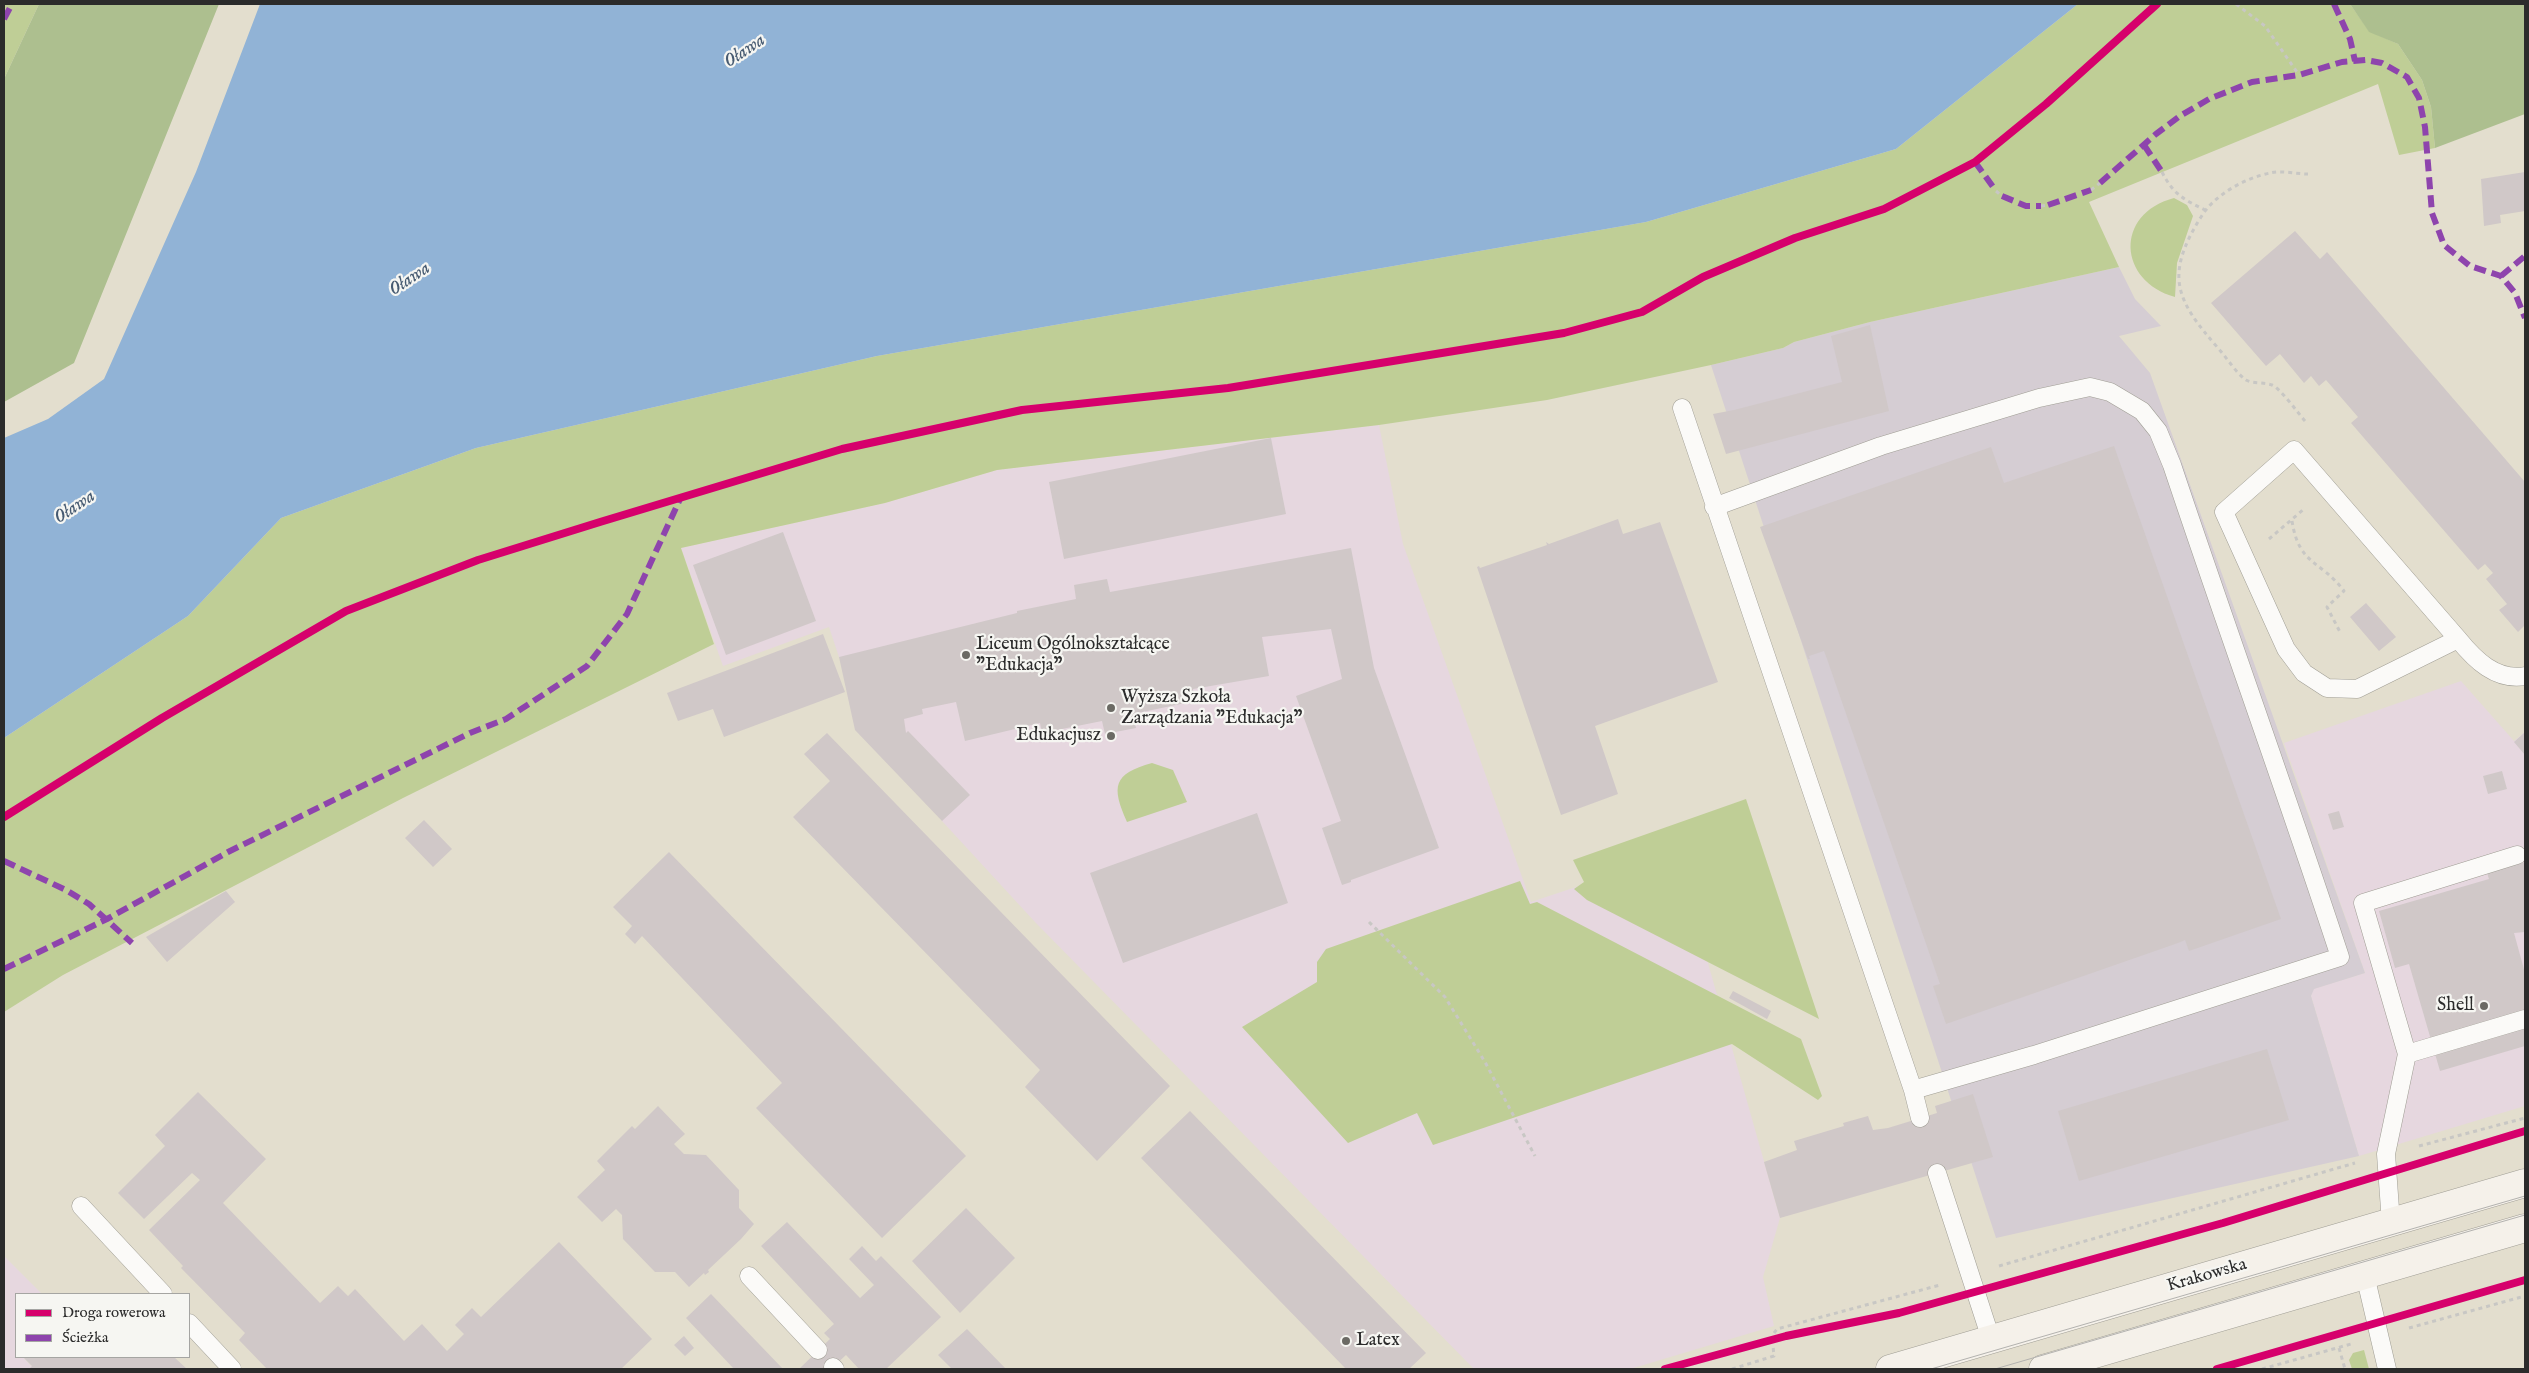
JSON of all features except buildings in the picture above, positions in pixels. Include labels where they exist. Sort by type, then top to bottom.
[{"type":"main road","name":"Krakowska","points":[[1890,1369],[2525,1184]]},
{"type":"main road","points":[[2043,1369],[2525,1228]]},
{"type":"lane","points":[[1714,507],[1881,446],[2039,398],[2090,387],[2110,392],[2142,411],[2158,430],[2172,465],[2246,685],[2293,816],[2340,957],[2034,1055],[1913,1090]]},
{"type":"lane","points":[[1682,408],[1913,1090],[1920,1118]]},
{"type":"lane","points":[[2458,639],[2357,689],[2328,688],[2304,673],[2286,648],[2224,512],[2294,450],[2327,489],[2458,639],[2472,656],[2490,671],[2518,677],[2525,676]]},
{"type":"lane","points":[[2391,1223],[2386,1154],[2406,1054],[2363,903],[2517,855]]},
{"type":"lane","points":[[2406,1054],[2525,1019]]},
{"type":"lane","points":[[1937,1173],[1992,1340]]},
{"type":"lane","points":[[81,1206],[162,1293]]},
{"type":"lane","points":[[2365,1275],[2387,1369]]},
{"type":"lane","points":[[749,1276],[818,1350]]},
{"type":"lane","points":[[190,1324],[232,1369]]},
{"type":"path","points":[[2236,4],[2265,26],[2299,75]]},
{"type":"path","points":[[2162,172],[2170,189],[2186,201],[2205,210]]},
{"type":"path","points":[[2306,422],[2274,385],[2247,380],[2193,319],[2184,302],[2178,281],[2181,262],[2194,227],[2205,210],[2224,193],[2254,178],[2272,172],[2308,174]]},
{"type":"path","points":[[2092,190],[2100,183]]},
{"type":"path","points":[[1996,191],[2002,196]]},
{"type":"path","points":[[2041,206],[2048,205]]},
{"type":"path","points":[[2243,553],[2271,538],[2327,489]]},
{"type":"path","points":[[2292,521],[2294,535],[2301,552],[2344,591],[2327,607],[2340,632]]},
{"type":"path","points":[[1369,922],[1445,997],[1486,1062],[1535,1156]]},
{"type":"path","points":[[2416,1147],[2525,1118]]},
{"type":"path","points":[[1996,1267],[2356,1162]]},
{"type":"path","points":[[1763,1343],[1776,1336],[1777,1329],[1947,1283]]},
{"type":"path","points":[[2407,1329],[2525,1296]]},
{"type":"path","points":[[2262,1369],[2355,1343]]},
{"type":"path","points":[[1732,1369],[1774,1356],[1772,1346]]},
{"type":"path","points":[[2339,1348],[2345,1369]]},
{"type":"shaded area","points":[[2119,267],[2135,299],[2161,326],[2119,336],[2150,373],[2365,973],[2314,989],[2311,996],[2359,1156],[1996,1238],[1711,365],[1783,348],[1794,342],[1870,322]]},
{"type":"shaded area","points":[[1379,425],[1403,544],[1531,902],[1591,882],[1691,903],[1780,1218],[1763,1277],[1774,1326],[1630,1369],[1474,1369],[1035,922],[942,821],[839,657],[829,627],[723,666],[681,548],[885,503],[997,470]]},
{"type":"shaded area","points":[[2461,681],[2514,741],[2525,732],[2525,1106],[2359,1156],[2311,996],[2313,989],[2365,973],[2284,743]]},
{"type":"shaded area","points":[[4,1256],[41,1293],[15,1293],[15,1358],[24,1358],[31,1366],[35,1363],[40,1369],[4,1369]]},
{"type":"green space","points":[[4,4],[39,4],[4,79]]},
{"type":"green space","points":[[39,4],[219,4],[74,363],[4,402],[4,79]]},
{"type":"green space","points":[[2078,4],[2350,4],[2369,31],[2398,44],[2422,80],[2431,107],[2435,148],[2399,155],[2378,84],[2089,202],[2119,267],[1870,322],[1794,342],[1783,348],[1711,365],[1547,400],[1379,425],[997,470],[885,503],[681,548],[714,644],[403,798],[63,975],[4,1012],[4,738],[188,616],[281,518],[476,448],[877,356],[1646,222],[1896,149]]},
{"type":"green space","points":[[2350,4],[2525,4],[2525,114],[2435,148],[2431,107],[2422,80],[2398,44],[2369,32]]},
{"type":"green space","points":[[2174,198],[2187,205],[2193,216],[2177,263],[2175,297],[2156,289],[2142,277],[2134,263],[2131,248],[2133,232],[2141,218],[2154,206]]},
{"type":"green space","points":[[1152,763],[1173,770],[1187,802],[1127,822],[1119,799],[1119,783],[1129,772]]},
{"type":"green space","points":[[1746,799],[1819,1019],[1587,900],[1574,889],[1584,882],[1573,860]]},
{"type":"green space","points":[[1520,881],[1530,904],[1537,902],[1801,1039],[1822,1096],[1818,1100],[1732,1044],[1433,1145],[1417,1113],[1348,1143],[1242,1027],[1317,982],[1317,962],[1326,949]]},
{"type":"green space","points":[[2364,1350],[2369,1369],[2352,1369],[2349,1360],[2353,1353]]},
{"type":"water","name":"Oława","points":[[260,4],[2078,4],[1896,149],[1646,222],[877,356],[476,448],[281,518],[188,616],[4,738],[4,438],[48,419],[104,379],[196,172]]},
{"type":"tram line","points":[[1931,1369],[2525,1196]]},
{"type":"tram line","points":[[1995,1369],[2525,1215]]},
{"type":"marked path","points":[[4,19],[12,4]]},
{"type":"marked path","points":[[2334,4],[2350,39],[2355,61]]},
{"type":"marked path","points":[[2100,183],[2156,134],[2180,116],[2209,99],[2252,82],[2299,75],[2342,62],[2366,60],[2382,63],[2407,77],[2419,98],[2425,127],[2432,213],[2444,245],[2470,266],[2501,276],[2515,293],[2525,318]]},
{"type":"marked path","points":[[2144,145],[2162,172]]},
{"type":"marked path","points":[[1975,162],[1996,191]]},
{"type":"marked path","points":[[2048,205],[2091,190]]},
{"type":"marked path","points":[[2002,196],[2026,206],[2041,206]]},
{"type":"marked path","points":[[2501,276],[2525,256]]},
{"type":"marked path","points":[[4,969],[107,919],[230,851],[470,733],[506,719],[587,666],[627,614],[681,497]]},
{"type":"marked path","points":[[4,861],[66,890],[89,904],[132,943]]},
{"type":"cycle path","points":[[4,817],[162,718],[346,611],[478,560],[600,522],[842,449],[1022,410],[1228,388],[1564,333],[1642,312],[1703,277],[1795,238],[1884,209],[1975,162],[2046,104],[2157,4]]},
{"type":"cycle path","points":[[1665,1369],[1786,1336],[1899,1313],[2223,1223],[2525,1131]]},
{"type":"cycle path","points":[[2217,1369],[2525,1280]]},
{"type":"place","name":"Liceum Ogólnokształcące \"Edukacja\"","points":[[966,655]]},
{"type":"place","name":"Wyższa Szkoła Zarządzania \"Edukacja\"","points":[[1111,708]]},
{"type":"place","name":"Edukacjusz","points":[[1111,736]]},
{"type":"place","name":"Shell","points":[[2484,1006]]},
{"type":"place","name":"Latex","points":[[1346,1341]]}]
